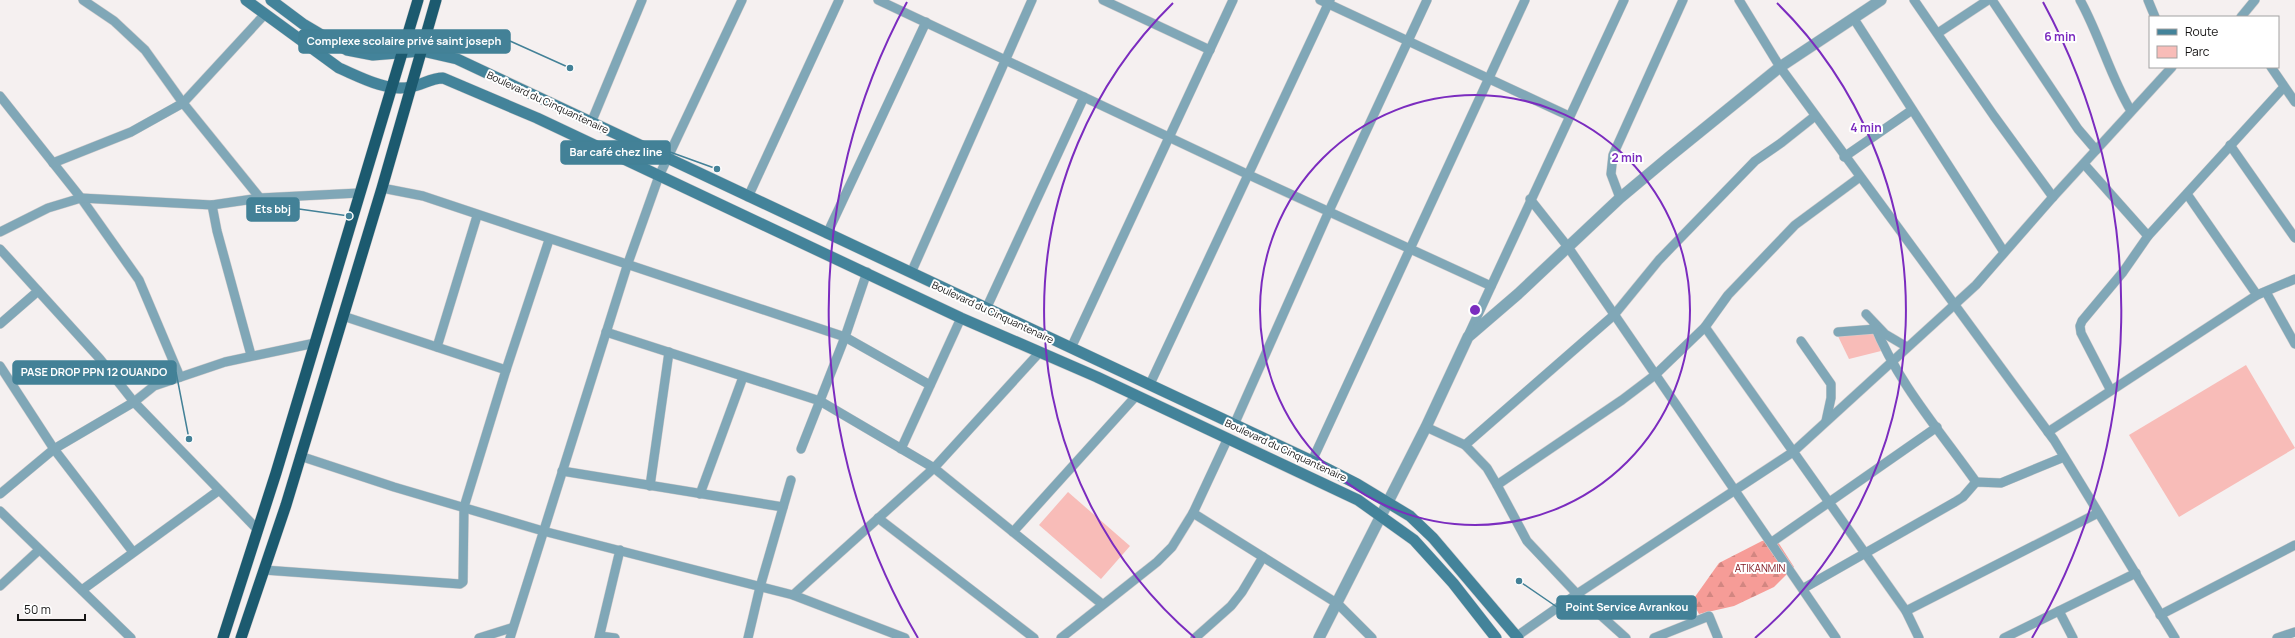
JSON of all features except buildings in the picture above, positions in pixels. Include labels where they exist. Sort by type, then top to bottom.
[{"type":"highway","points":[[223,638],[315,343],[418,0]]},
{"type":"highway","points":[[241,638],[264,570],[343,316],[412,87],[436,0]]},
{"type":"main road","points":[[246,0],[339,68],[392,87],[412,87]]},
{"type":"main road","name":"Boulevard du Cinquantenaire","points":[[271,0],[303,24],[347,50],[366,54],[422,51],[457,59],[1312,461],[1387,501],[1410,516],[1433,538],[1518,637]]},
{"type":"main road","name":"Boulevard du Cinquantenaire","points":[[412,87],[434,78],[443,78],[537,118],[867,272],[961,318],[1136,396],[1339,490],[1380,514],[1414,540],[1429,556],[1496,638]]},
{"type":"street","points":[[83,0],[114,21],[145,50],[183,103],[260,198]]},
{"type":"street","points":[[591,123],[642,0]]},
{"type":"street","points":[[510,638],[511,628],[628,263],[659,176],[742,0]]},
{"type":"street","points":[[748,197],[839,0]]},
{"type":"street","points":[[878,0],[1170,136],[1249,175],[1491,286]]},
{"type":"street","points":[[911,273],[1032,0]]},
{"type":"street","points":[[1103,0],[1210,50]]},
{"type":"street","points":[[1071,348],[1233,0]]},
{"type":"street","points":[[1234,425],[1329,211],[1427,0]]},
{"type":"street","points":[[1312,461],[1526,0]]},
{"type":"street","points":[[1319,638],[1338,604],[1380,514],[1426,427],[1530,199],[1624,0]]},
{"type":"street","points":[[1620,198],[1611,174],[1613,155],[1683,0]]},
{"type":"street","points":[[1740,0],[1780,67],[1844,157],[2048,432],[2175,638]]},
{"type":"street","points":[[1468,337],[1620,198],[1780,67],[1881,0]]},
{"type":"street","points":[[1914,0],[1994,116],[2053,197]]},
{"type":"street","points":[[1938,33],[1988,0]]},
{"type":"street","points":[[1992,0],[2078,129],[2096,150]]},
{"type":"street","points":[[2080,0],[2090,17],[2123,98],[2131,111]]},
{"type":"street","points":[[2148,0],[2155,16]]},
{"type":"street","points":[[2242,16],[2256,0]]},
{"type":"street","points":[[1150,384],[1249,175],[1326,1],[1569,116]]},
{"type":"street","points":[[54,163],[130,132],[183,103],[265,14]]},
{"type":"street","points":[[1854,19],[2004,252]]},
{"type":"street","points":[[827,234],[926,22]]},
{"type":"street","points":[[1518,637],[1577,594],[1793,452],[1891,361],[1956,306],[2171,68]]},
{"type":"street","points":[[2272,68],[2295,102]]},
{"type":"street","points":[[2110,389],[2081,333],[2080,326],[2148,236],[2284,86]]},
{"type":"street","points":[[0,96],[81,198],[139,280],[180,377]]},
{"type":"street","points":[[986,309],[1084,97]]},
{"type":"street","points":[[1844,157],[1912,110]]},
{"type":"street","points":[[1466,444],[1614,315],[1659,260],[1748,168],[1815,116]]},
{"type":"street","points":[[2230,145],[2295,238]]},
{"type":"street","points":[[2084,164],[2148,236]]},
{"type":"street","points":[[1497,485],[1622,400],[1655,375],[1705,327],[1728,295],[1795,225],[1860,177]]},
{"type":"street","points":[[382,188],[423,196],[549,240],[628,263],[845,336],[930,385]]},
{"type":"street","points":[[0,232],[48,208],[81,198],[212,205],[260,198],[359,193]]},
{"type":"street","points":[[2187,194],[2262,294],[2295,344]]},
{"type":"street","points":[[1530,199],[1568,247],[1655,375],[1804,588],[1836,638]]},
{"type":"street","points":[[212,205],[217,231],[251,355]]},
{"type":"street","points":[[438,347],[477,216]]},
{"type":"street","points":[[264,570],[460,584],[465,578],[464,507],[506,370],[549,240]]},
{"type":"street","points":[[0,249],[100,359],[134,402],[218,491],[257,529]]},
{"type":"street","points":[[801,449],[845,336],[867,272]]},
{"type":"street","points":[[2048,432],[2110,389],[2262,294],[2295,280]]},
{"type":"street","points":[[0,324],[38,291]]},
{"type":"street","points":[[1866,314],[1875,327],[1891,361],[1976,482]]},
{"type":"street","points":[[343,316],[506,370]]},
{"type":"street","points":[[901,449],[961,318]]},
{"type":"street","points":[[1705,327],[1906,611],[1919,638]]},
{"type":"street","points":[[1838,332],[1875,327],[1907,347]]},
{"type":"street","points":[[606,332],[820,401],[934,468],[1102,604]]},
{"type":"street","points":[[1801,341],[1831,384],[1831,398],[1826,421]]},
{"type":"street","points":[[0,494],[54,448],[134,402],[154,386],[251,355],[315,343]]},
{"type":"street","points":[[650,486],[668,352]]},
{"type":"street","points":[[793,595],[934,468],[1039,353]]},
{"type":"street","points":[[0,366],[54,448],[134,552]]},
{"type":"street","points":[[700,494],[743,377]]},
{"type":"street","points":[[1013,532],[1136,396]]},
{"type":"street","points":[[1426,427],[1466,444],[1487,468],[1527,541],[1577,594],[1626,638]]},
{"type":"street","points":[[1772,542],[1937,427]]},
{"type":"street","points":[[1061,638],[1156,562],[1172,547],[1193,513],[1228,438]]},
{"type":"street","points":[[300,456],[394,487],[543,531],[793,595],[905,638]]},
{"type":"street","points":[[1976,482],[2001,483],[2064,457]]},
{"type":"street","points":[[562,471],[783,507]]},
{"type":"street","points":[[748,638],[760,587],[791,480]]},
{"type":"street","points":[[1804,588],[1955,502],[1963,497],[1976,482]]},
{"type":"street","points":[[82,590],[218,491]]},
{"type":"street","points":[[0,511],[82,590],[128,637]]},
{"type":"street","points":[[1193,513],[1338,604],[1372,638]]},
{"type":"street","points":[[1906,611],[2098,513]]},
{"type":"street","points":[[878,518],[1034,638]]},
{"type":"street","points":[[2160,615],[2295,544]]},
{"type":"street","points":[[0,586],[40,550]]},
{"type":"street","points":[[615,638],[600,637],[620,550]]},
{"type":"street","points":[[1195,638],[1231,606],[1242,592],[1263,557]]},
{"type":"street","points":[[2004,638],[2136,573]]},
{"type":"street","points":[[2059,611],[2074,638]]},
{"type":"street","points":[[1654,638],[1709,616],[1718,638]]},
{"type":"street","points":[[479,638],[511,628]]},
{"type":"street","points":[[2276,638],[2295,632]]},
{"type":"green space","points":[[1874,327],[1881,351],[1849,359],[1835,330]]},
{"type":"green space","points":[[2246,365],[2295,448],[2179,517],[2129,435]]},
{"type":"green space","points":[[1068,492],[1130,546],[1101,579],[1039,525]]},
{"type":"green space","name":"ATIKANMIN","points":[[1776,539],[1794,567],[1774,587],[1734,606],[1699,614],[1692,601],[1719,563],[1762,541]]},
{"type":"place","name":"Complexe scolaire privé saint joseph","points":[[570,68]]},
{"type":"place","name":"Bar café chez line","points":[[717,169]]},
{"type":"place","name":"Ets bbj","points":[[349,216]]},
{"type":"place","name":"PASE DROP PPN 12 OUANDO","points":[[189,439]]},
{"type":"place","name":"Point Service Avrankou","points":[[1519,581]]}]
